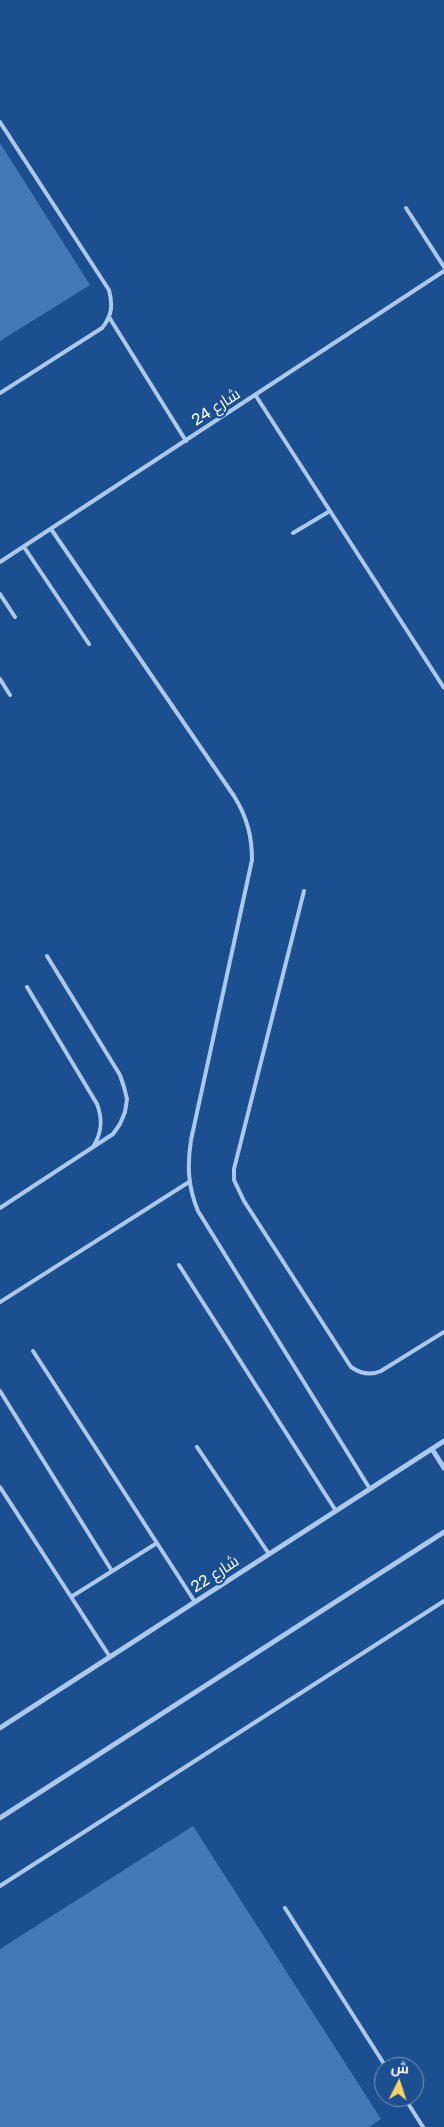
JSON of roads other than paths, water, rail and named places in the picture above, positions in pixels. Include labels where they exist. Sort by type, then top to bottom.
[{"type":"street","name":"شارع 22","points":[[0,1728],[444,1441]]},
{"type":"street","points":[[432,1449],[444,1468]]},
{"type":"street","points":[[0,1818],[444,1532]]},
{"type":"lane","points":[[0,122],[108,290],[111,299],[109,317],[102,328],[0,393]]},
{"type":"lane","points":[[406,208],[444,267]]},
{"type":"lane","name":"شارع 24","points":[[0,562],[444,272]]},
{"type":"lane","points":[[109,317],[186,441]]},
{"type":"lane","points":[[256,396],[444,688]]},
{"type":"lane","points":[[293,534],[330,511]]},
{"type":"lane","points":[[51,529],[234,796],[249,826],[252,860],[191,1140],[188,1161],[189,1182],[198,1211],[370,1489]]},
{"type":"lane","points":[[24,547],[89,644]]},
{"type":"lane","points":[[0,594],[15,617]]},
{"type":"lane","points":[[0,679],[10,694]]},
{"type":"lane","points":[[304,892],[234,1169],[236,1186],[249,1210],[351,1367],[358,1372],[374,1374],[381,1371],[444,1332]]},
{"type":"lane","points":[[0,1208],[113,1134],[125,1112],[127,1099],[120,1075],[47,956]]},
{"type":"lane","points":[[27,987],[97,1104],[101,1115],[101,1127],[98,1139],[91,1149]]},
{"type":"lane","points":[[0,1302],[189,1182]]},
{"type":"lane","points":[[179,1265],[336,1511]]},
{"type":"lane","points":[[34,1351],[195,1602]]},
{"type":"lane","points":[[0,1391],[112,1571]]},
{"type":"lane","points":[[197,1447],[269,1554]]},
{"type":"lane","points":[[0,1487],[110,1657]]},
{"type":"lane","points":[[71,1597],[157,1543]]},
{"type":"lane","points":[[0,1886],[444,1601]]},
{"type":"lane","points":[[285,1908],[380,2057]]},
{"type":"lane","points":[[410,2107],[423,2127]]}]
